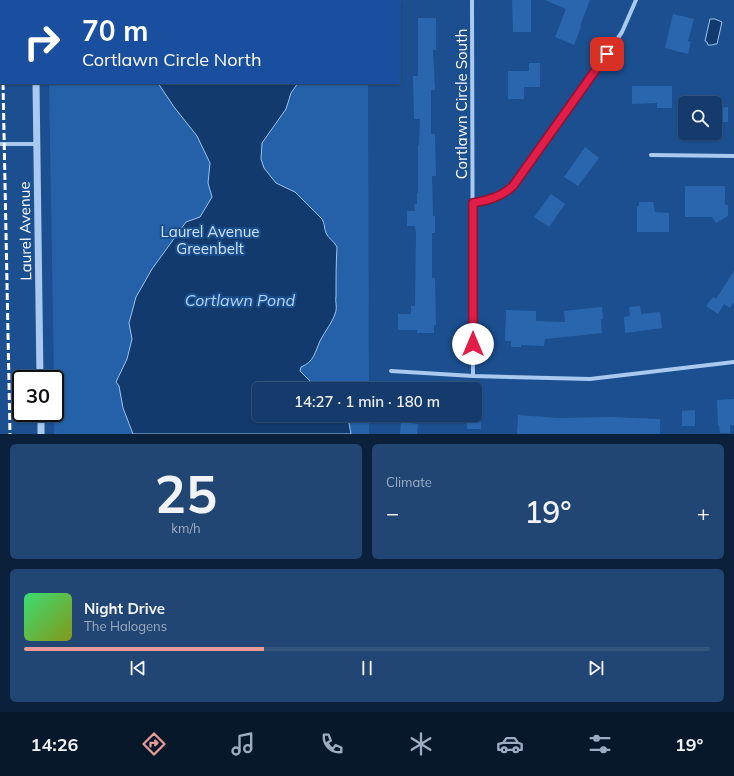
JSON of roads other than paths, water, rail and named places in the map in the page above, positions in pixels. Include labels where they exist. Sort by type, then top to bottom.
[{"type":"street","name":"Cortlawn Circle South","points":[[472,0],[473,376]]},
{"type":"street","points":[[473,203],[492,199],[513,186],[622,32],[636,0]]},
{"type":"street","name":"Laurel Avenue","points":[[36,84],[40,370]]},
{"type":"street","points":[[0,144],[37,144]]},
{"type":"street","points":[[651,155],[734,156]]},
{"type":"street","points":[[391,371],[473,376],[590,379],[734,362]]},
{"type":"street","points":[[41,422],[41,434]]},
{"type":"water","points":[[710,19],[715,19],[722,22],[717,44],[708,45],[705,41]]},
{"type":"water","name":"Cortlawn Pond","points":[[159,84],[297,84],[291,93],[286,109],[262,143],[261,159],[264,168],[276,183],[295,192],[322,219],[327,235],[337,247],[336,309],[335,315],[320,341],[314,356],[309,362],[301,367],[300,371],[311,382],[252,382],[252,422],[348,422],[351,434],[133,434],[123,408],[119,386],[116,382],[127,359],[132,339],[129,323],[136,297],[152,269],[186,222],[200,217],[212,197],[208,183],[210,163],[197,136],[174,107]]},
{"type":"railway","points":[[3,84],[10,434]]},
{"type":"park label","name":"Laurel Avenue Greenbelt","points":[[210,240]]}]
